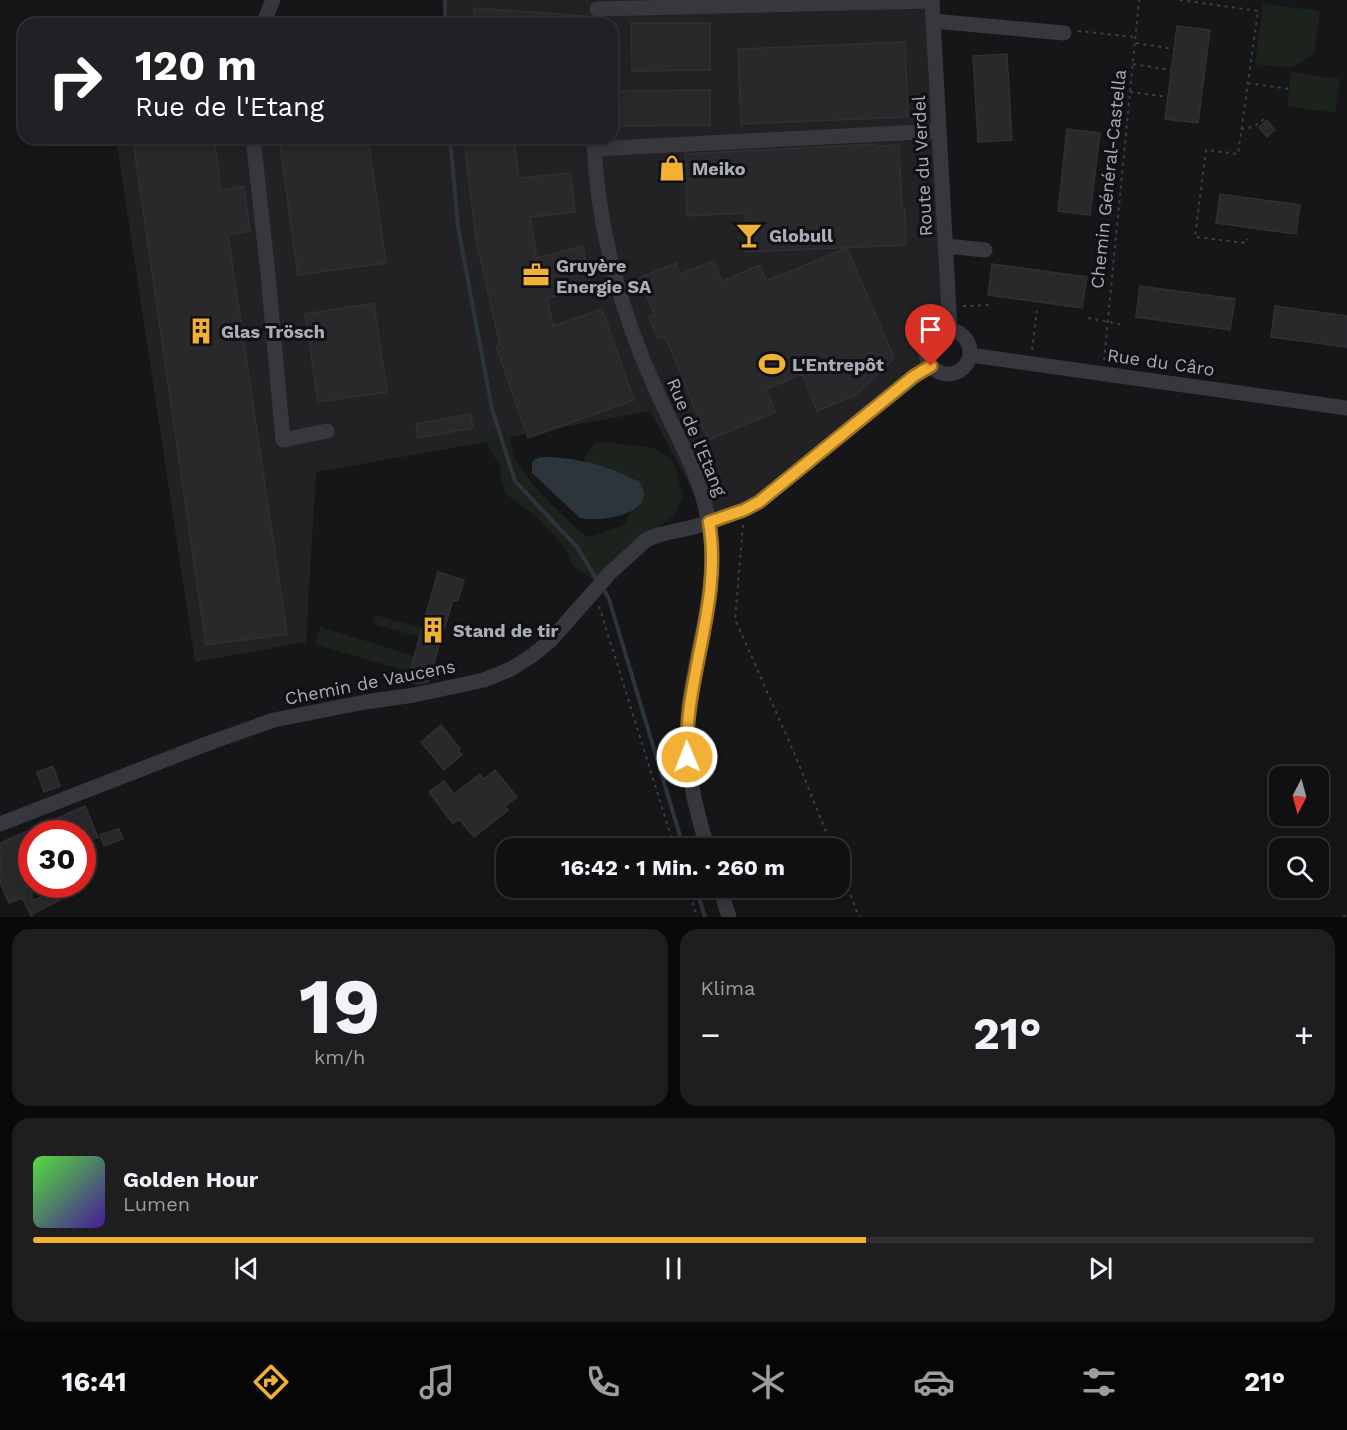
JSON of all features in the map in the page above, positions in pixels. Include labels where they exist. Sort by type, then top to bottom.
[{"type":"street","points":[[266,18],[273,0]]},
{"type":"street","points":[[597,11],[932,1]]},
{"type":"street","name":"Route du Verdel","points":[[932,1],[950,330]]},
{"type":"street","points":[[933,21],[1070,32]]},
{"type":"street","points":[[618,142],[939,131]]},
{"type":"street","points":[[254,144],[283,440],[327,430]]},
{"type":"street","name":"Rue de l'Etang","points":[[594,144],[603,218],[628,317],[657,393],[698,480],[709,522],[744,510],[759,502],[914,376],[931,366]]},
{"type":"street","points":[[946,246],[985,250]]},
{"type":"street","points":[[950,330],[963,336],[970,348],[970,355],[965,367],[954,373],[941,373],[931,366],[926,352],[931,339],[936,334],[950,330]]},
{"type":"street","name":"Rue du Câro","points":[[970,355],[1347,408]]},
{"type":"street","points":[[705,838],[692,794],[687,741],[689,704],[711,589],[713,564],[709,522]]},
{"type":"street","name":"Chemin de Vaucens","points":[[0,824],[274,720],[365,702],[414,696],[484,680],[511,669],[534,656],[631,553],[653,537],[709,522]]},
{"type":"street","points":[[723,898],[729,917]]},
{"type":"path","name":"Chemin Général-Castella","points":[[1104,360],[1139,0]]},
{"type":"path","points":[[1180,0],[1258,11],[1238,154],[1206,150],[1195,237],[1246,243],[1247,239]]},
{"type":"path","points":[[1226,6],[1227,0]]},
{"type":"path","points":[[1070,32],[1135,37]]},
{"type":"path","points":[[1135,43],[1174,49]]},
{"type":"path","points":[[1132,64],[1171,70]]},
{"type":"path","points":[[1248,83],[1289,89]]},
{"type":"path","points":[[1130,92],[1168,97]]},
{"type":"path","points":[[1241,129],[1253,127],[1267,117]]},
{"type":"path","points":[[1032,350],[1036,311]]},
{"type":"path","points":[[1088,318],[1124,325]]},
{"type":"path","points":[[744,510],[735,619],[796,757],[829,838]]},
{"type":"path","points":[[595,590],[672,838]]},
{"type":"path","points":[[850,893],[859,917]]},
{"type":"path","points":[[691,898],[697,917]]},
{"type":"path","points":[[1343,917],[1347,915]]},
{"type":"shaded area","points":[[445,0],[932,0],[950,330],[931,366],[759,502],[709,522],[650,411],[510,437],[502,431],[492,432],[486,442],[316,472],[306,642],[195,662],[117,144],[618,144],[618,18],[444,18]]},
{"type":"shaded area","points":[[1263,4],[1320,11],[1314,54],[1291,68],[1255,64]]},
{"type":"shaded area","points":[[1291,72],[1340,79],[1335,113],[1287,106]]},
{"type":"shaded area","points":[[502,431],[510,437],[514,456],[526,475],[559,511],[588,537],[625,525],[631,512],[639,508],[609,467],[583,463],[597,441],[654,448],[673,461],[683,496],[674,515],[594,580],[572,565],[565,548],[540,520],[506,494],[501,480],[500,467],[486,442],[491,432]]},
{"type":"shaded area","points":[[541,457],[585,462],[617,471],[638,481],[643,488],[644,495],[636,508],[627,513],[607,518],[580,518],[532,473],[532,463]]},
{"type":"shaded area","points":[[375,615],[422,628],[420,637],[373,624]]},
{"type":"shaded area","points":[[320,627],[414,656],[409,672],[315,644]]},
{"type":"building","points":[[474,8],[586,16],[586,18],[473,18]]},
{"type":"building","points":[[631,23],[710,23],[710,70],[632,71]]},
{"type":"building","points":[[1177,26],[1210,30],[1198,123],[1165,119]]},
{"type":"building","points":[[905,42],[908,117],[741,124],[738,49]]},
{"type":"building","points":[[1007,54],[1012,140],[978,142],[973,56]]},
{"type":"building","points":[[710,90],[710,125],[620,126],[619,91]]},
{"type":"building","points":[[1267,120],[1275,130],[1267,137],[1259,127]]},
{"type":"building","points":[[1067,129],[1100,133],[1090,215],[1058,211]]},
{"type":"building","name":"Glas Trösch","points":[[133,144],[215,144],[221,190],[244,186],[250,231],[228,235],[287,634],[206,645]]},
{"type":"building","points":[[280,144],[369,144],[386,263],[298,275]]},
{"type":"building","name":"Gruyère Energie SA","points":[[465,144],[515,144],[519,178],[571,173],[575,212],[530,217],[537,258],[583,246],[591,288],[547,298],[553,326],[602,309],[634,400],[528,438],[496,346],[500,345],[476,240]]},
{"type":"building","points":[[876,144],[876,146],[899,145],[906,245],[746,252],[745,213],[687,216],[685,154]]},
{"type":"building","points":[[1220,194],[1300,205],[1296,234],[1216,223]]},
{"type":"building","points":[[847,248],[894,358],[856,395],[817,411],[802,374],[766,389],[775,412],[708,440],[665,336],[658,339],[649,317],[655,315],[639,278],[676,263],[680,274],[714,261],[722,281],[760,265],[766,281]]},
{"type":"building","points":[[992,264],[1087,277],[1082,308],[988,295]]},
{"type":"building","points":[[1140,286],[1235,299],[1230,330],[1136,317]]},
{"type":"building","points":[[374,303],[387,392],[318,402],[305,314]]},
{"type":"building","points":[[1275,306],[1347,316],[1347,347],[1271,337]]},
{"type":"building","points":[[471,414],[473,428],[418,438],[416,424]]},
{"type":"building","name":"Stand de tir","points":[[438,572],[464,580],[458,601],[453,600],[428,682],[417,684],[407,682]]},
{"type":"building","points":[[441,725],[460,749],[458,750],[462,755],[444,770],[421,742]]},
{"type":"building","points":[[53,766],[60,786],[44,792],[37,772]]},
{"type":"building","points":[[495,770],[517,797],[505,806],[508,810],[474,837],[459,819],[453,824],[429,792],[444,781],[454,794],[480,774],[484,779]]},
{"type":"building","points":[[85,806],[91,820],[53,820]]},
{"type":"building","points":[[119,829],[123,839],[104,846],[100,835]]},
{"type":"building","points":[[18,835],[18,898],[22,898],[9,903],[0,882],[0,843]]},
{"type":"building","points":[[22,898],[32,898],[32,901],[38,898],[59,898],[60,900],[32,914],[32,917]]},
{"type":"waterway","points":[[445,0],[445,18]]},
{"type":"waterway","points":[[451,144],[458,227],[492,409],[515,481],[577,547],[597,580]]},
{"type":"waterway","points":[[603,588],[609,599],[681,838]]},
{"type":"waterway","points":[[699,898],[705,917]]},
{"type":"place","name":"Meiko","points":[[672,168]]},
{"type":"place","name":"Globull","points":[[749,235]]},
{"type":"place","name":"Gruyère Energie SA","points":[[536,275]]},
{"type":"place","name":"Glas Trösch","points":[[201,331]]},
{"type":"place","name":"L'Entrepôt","points":[[772,364]]},
{"type":"place","name":"Stand de tir","points":[[433,630]]},
{"type":"route","points":[[687,757],[689,704],[713,574],[709,522],[744,510],[759,502],[914,376],[931,366]]}]
